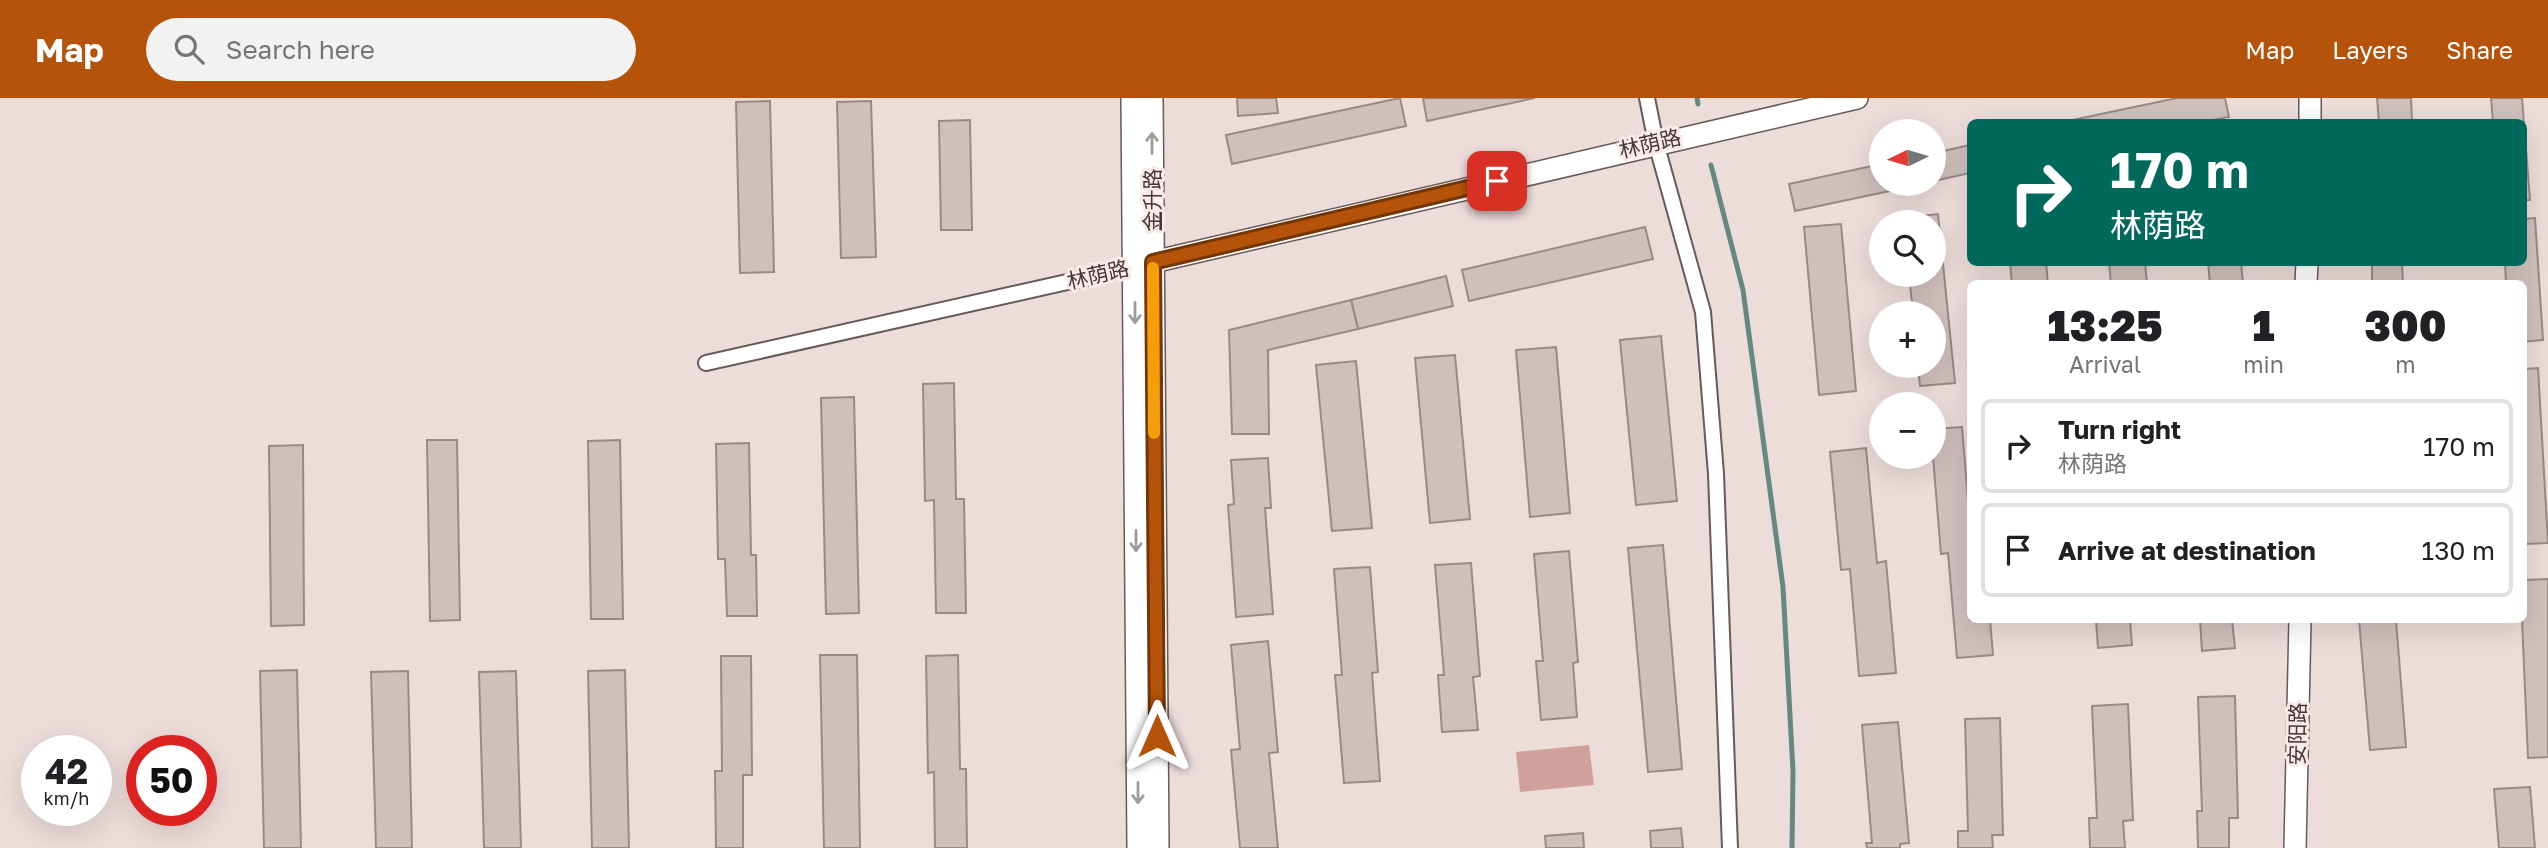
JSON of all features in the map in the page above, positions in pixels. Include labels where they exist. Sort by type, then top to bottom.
[{"type":"main road","name":"金升路","points":[[1132,98],[1144,265],[1158,848]]},
{"type":"main road","name":"金升路","points":[[1138,848],[1144,265],[1152,98]]},
{"type":"main road","name":"林荫路","points":[[1144,265],[1857,98]]},
{"type":"main road","points":[[2310,98],[2310,119]]},
{"type":"main road","name":"安阳路","points":[[2295,848],[2300,623]]},
{"type":"street","points":[[1647,98],[1656,143],[1703,312],[1720,543],[1730,848]]},
{"type":"street","name":"林荫路","points":[[706,363],[1144,265]]},
{"type":"shaded area","points":[[1589,745],[1594,785],[1520,792],[1516,752]]},
{"type":"building","points":[[1237,98],[1276,98],[1278,113],[1238,116]]},
{"type":"building","points":[[1400,98],[1406,126],[1232,164],[1226,135]]},
{"type":"building","points":[[1423,98],[1535,98],[1427,121]]},
{"type":"building","points":[[2177,98],[2225,98],[2229,117],[2218,119],[2077,119]]},
{"type":"building","points":[[2377,98],[2411,98],[2412,119],[2379,119]]},
{"type":"building","points":[[2491,98],[2522,98],[2524,119],[2493,119]]},
{"type":"building","points":[[770,101],[774,272],[740,273],[736,102]]},
{"type":"building","points":[[871,101],[876,257],[841,258],[837,102]]},
{"type":"building","points":[[970,120],[972,230],[941,230],[939,121]]},
{"type":"building","points":[[1967,146],[1967,174],[1946,178],[1946,150]]},
{"type":"building","points":[[2527,162],[2530,200],[2527,200]]},
{"type":"building","points":[[1869,167],[1869,195],[1795,211],[1789,184]]},
{"type":"building","points":[[2535,218],[2543,340],[2527,342],[2527,280],[2506,280],[2505,266],[2527,266],[2527,219]]},
{"type":"building","points":[[1841,224],[1856,391],[1819,395],[1804,227]]},
{"type":"building","points":[[1645,227],[1653,259],[1469,301],[1462,270]]},
{"type":"building","points":[[2010,266],[2046,266],[2048,280],[2012,280]]},
{"type":"building","points":[[2109,266],[2145,266],[2147,280],[2111,280]]},
{"type":"building","points":[[2208,266],[2241,266],[2243,280],[2210,280]]},
{"type":"building","points":[[2372,266],[2402,266],[2403,280],[2372,280]]},
{"type":"building","points":[[1446,276],[1453,306],[1358,329],[1351,300]]},
{"type":"building","points":[[1910,287],[1945,287],[1955,383],[1920,386],[1919,378],[1946,378],[1946,301],[1912,301]]},
{"type":"building","points":[[1351,300],[1358,329],[1268,350],[1269,434],[1232,434],[1229,330]]},
{"type":"building","points":[[1661,336],[1677,501],[1636,505],[1620,340]]},
{"type":"building","points":[[1556,347],[1570,513],[1530,517],[1516,350]]},
{"type":"building","points":[[1455,355],[1470,519],[1430,523],[1415,358]]},
{"type":"building","points":[[1356,361],[1372,528],[1332,531],[1316,365]]},
{"type":"building","points":[[2538,368],[2548,543],[2527,544],[2527,369]]},
{"type":"building","points":[[954,383],[956,499],[964,499],[966,613],[936,613],[934,500],[925,501],[923,384]]},
{"type":"building","points":[[854,397],[859,613],[826,614],[821,398]]},
{"type":"building","points":[[1962,427],[1967,488],[1967,623],[1990,623],[1993,655],[1957,658],[1948,553],[1941,554],[1934,469],[1946,469],[1946,428]]},
{"type":"building","points":[[427,440],[457,440],[460,620],[430,621]]},
{"type":"building","points":[[620,440],[623,619],[591,619],[588,441]]},
{"type":"building","points":[[749,443],[751,555],[756,555],[757,616],[727,616],[725,559],[718,559],[716,444]]},
{"type":"building","points":[[303,445],[304,625],[271,626],[269,446]]},
{"type":"building","points":[[1866,448],[1877,563],[1886,561],[1896,673],[1859,676],[1850,569],[1841,570],[1830,452]]},
{"type":"building","points":[[1268,458],[1271,508],[1265,508],[1273,614],[1236,617],[1228,505],[1234,504],[1231,460]]},
{"type":"building","points":[[1663,545],[1682,769],[1648,772],[1628,548]]},
{"type":"building","points":[[1569,551],[1578,662],[1573,663],[1577,717],[1541,720],[1536,661],[1543,661],[1534,554]]},
{"type":"building","points":[[1471,563],[1480,676],[1473,677],[1478,730],[1442,732],[1438,675],[1444,675],[1435,565]]},
{"type":"building","points":[[1370,567],[1378,672],[1372,673],[1380,781],[1344,783],[1335,675],[1342,675],[1334,569]]},
{"type":"building","points":[[2548,579],[2548,757],[2528,758],[2522,623],[2527,623],[2527,580]]},
{"type":"building","points":[[2096,623],[2130,623],[2132,645],[2098,648]]},
{"type":"building","points":[[2200,623],[2232,623],[2235,648],[2202,651]]},
{"type":"building","points":[[2359,623],[2396,623],[2406,747],[2370,750]]},
{"type":"building","points":[[1268,641],[1278,752],[1269,753],[1278,848],[1240,848],[1231,750],[1240,749],[1231,645]]},
{"type":"building","points":[[820,655],[857,655],[860,848],[824,848]]},
{"type":"building","points":[[958,655],[960,769],[966,769],[967,848],[935,848],[934,772],[928,773],[926,656]]},
{"type":"building","points":[[721,656],[751,656],[752,775],[743,775],[743,848],[716,848],[715,771],[722,771]]},
{"type":"building","points":[[297,670],[301,848],[264,848],[260,671]]},
{"type":"building","points":[[625,670],[629,848],[592,848],[588,671]]},
{"type":"building","points":[[408,671],[412,848],[376,848],[371,672]]},
{"type":"building","points":[[516,671],[521,848],[484,848],[479,672]]},
{"type":"building","points":[[2235,696],[2238,818],[2229,818],[2229,848],[2198,848],[2197,811],[2202,811],[2198,697]]},
{"type":"building","points":[[2128,704],[2133,820],[2123,821],[2125,848],[2090,848],[2089,818],[2097,818],[2092,706]]},
{"type":"building","points":[[2000,718],[2003,835],[1992,835],[1993,848],[1958,848],[1958,831],[1968,831],[1965,719]]},
{"type":"building","points":[[1898,722],[1909,843],[1900,844],[1900,848],[1867,848],[1866,843],[1872,843],[1862,725]]},
{"type":"building","points":[[2530,787],[2535,848],[2499,848],[2494,789]]},
{"type":"building","points":[[1681,828],[1683,848],[1651,848],[1650,831]]},
{"type":"building","points":[[1583,833],[1584,848],[1546,848],[1545,836]]},
{"type":"waterway","points":[[1697,98],[1698,104]]},
{"type":"waterway","points":[[1711,165],[1743,290],[1783,587],[1793,771],[1792,848]]},
{"type":"slow traffic","points":[[1153,268],[1154,433]]},
{"type":"route","points":[[1157,736],[1153,262],[1497,181]]}]
